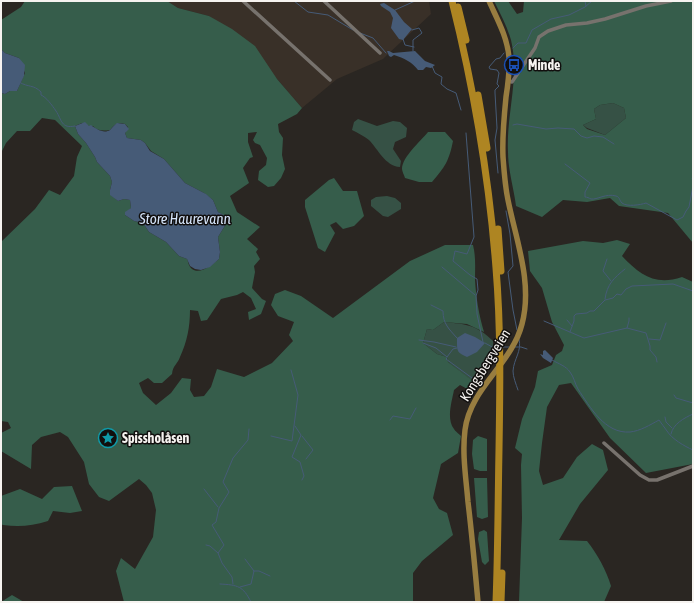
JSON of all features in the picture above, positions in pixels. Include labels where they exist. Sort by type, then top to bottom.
[{"type":"highway","points":[[452,1],[470,79],[483,150],[493,229],[502,327]]},
{"type":"highway","points":[[457,1],[478,94],[491,175],[499,246],[502,327],[501,602]]},
{"type":"highway","points":[[496,602],[502,383]]},
{"type":"main road","name":"Kongsbergveien","points":[[478,602],[464,457],[465,428],[469,413],[479,392],[506,358],[515,343],[522,324],[525,306],[522,264],[506,190],[503,156],[503,134],[510,82],[509,58],[503,31],[489,1]]},
{"type":"street","points":[[243,1],[330,80]]},
{"type":"street","points":[[324,1],[380,53]]},
{"type":"street","points":[[510,82],[535,48],[539,37],[548,31],[566,25],[604,19],[646,6],[672,1]]},
{"type":"street","points":[[604,443],[640,475],[649,480],[657,480],[693,466]]},
{"type":"shaded area","points":[[167,1],[429,1],[431,14],[383,59],[337,79],[302,108],[277,79],[209,16],[178,8]]},
{"type":"green space","points":[[25,1],[167,1],[178,8],[209,16],[232,29],[255,46],[277,79],[302,108],[297,114],[278,124],[279,132],[283,138],[282,155],[285,169],[281,178],[274,186],[268,187],[258,180],[259,171],[266,165],[267,158],[260,145],[255,143],[253,140],[257,132],[248,133],[248,142],[253,157],[250,158],[243,168],[249,183],[230,196],[237,212],[260,227],[247,239],[258,249],[256,252],[260,259],[254,266],[255,272],[252,288],[262,299],[266,301],[261,314],[249,320],[248,312],[256,309],[251,298],[243,292],[221,299],[207,320],[201,321],[198,311],[190,310],[189,328],[186,340],[172,374],[162,383],[154,383],[148,378],[139,383],[143,393],[156,405],[171,393],[182,378],[191,379],[190,390],[194,397],[204,396],[211,387],[217,369],[244,377],[272,363],[293,341],[289,335],[294,322],[278,316],[271,305],[275,294],[285,290],[301,296],[333,318],[410,261],[445,245],[473,245],[476,293],[484,332],[467,324],[444,322],[433,330],[427,329],[423,343],[437,354],[447,357],[448,362],[474,382],[487,360],[494,352],[486,374],[476,387],[471,391],[460,385],[454,390],[450,420],[455,431],[461,436],[458,453],[441,464],[433,498],[439,509],[447,513],[453,535],[422,561],[413,573],[413,602],[124,602],[116,571],[121,558],[135,569],[153,537],[156,510],[152,493],[146,485],[139,479],[109,501],[99,497],[89,484],[84,462],[68,437],[60,432],[41,437],[32,445],[31,469],[1,451],[1,433],[11,428],[8,422],[1,421],[1,242],[35,209],[49,190],[60,195],[74,176],[77,157],[82,146],[55,120],[42,118],[30,131],[17,131],[6,143],[1,153],[1,93],[5,94],[10,91],[17,91],[25,73],[19,58],[5,53],[1,49],[1,20],[21,7]],"holes":[[[82,123],[93,126],[98,130],[110,130],[115,125],[125,124],[128,127],[125,133],[127,138],[141,140],[151,151],[164,159],[185,183],[204,193],[213,200],[218,212],[223,215],[226,220],[226,224],[218,237],[220,252],[219,259],[204,269],[196,271],[192,269],[187,259],[179,256],[166,242],[149,232],[143,223],[134,221],[125,215],[131,208],[130,200],[124,199],[118,201],[111,195],[110,190],[112,182],[110,176],[97,162],[86,143],[78,134],[75,126]]]},
{"type":"green space","points":[[494,1],[508,1],[517,14],[523,12],[524,1],[693,1],[693,243],[668,213],[619,206],[610,198],[587,202],[563,200],[542,217],[516,206],[508,152],[514,68],[513,54],[511,40]],"holes":[[[613,103],[624,108],[626,118],[605,135],[587,129],[583,125],[596,119],[594,109],[600,105]]]},
{"type":"green space","points":[[613,103],[624,108],[626,118],[605,135],[583,125],[596,119],[594,109],[600,105]]},
{"type":"green space","points":[[358,119],[377,126],[393,121],[400,122],[407,128],[406,137],[395,142],[393,149],[401,161],[400,167],[390,164],[369,140],[352,130],[354,122]]},
{"type":"green space","points":[[428,132],[445,132],[453,141],[446,163],[432,182],[419,182],[405,178],[402,169],[405,160]]},
{"type":"green space","points":[[334,178],[343,191],[357,191],[364,216],[354,226],[343,229],[336,222],[330,225],[335,233],[325,252],[318,248],[305,207],[305,200],[329,180]]},
{"type":"green space","points":[[387,196],[395,198],[401,203],[401,209],[388,217],[383,216],[371,206],[371,200],[376,197]]},
{"type":"green space","points":[[617,240],[630,244],[622,256],[635,269],[649,277],[664,280],[682,277],[693,282],[693,464],[646,473],[610,438],[571,383],[559,385],[547,407],[539,471],[543,485],[563,478],[577,457],[592,444],[603,450],[608,470],[580,504],[559,540],[587,541],[607,574],[611,586],[604,602],[519,602],[522,518],[522,454],[515,448],[522,419],[535,387],[538,371],[552,365],[556,355],[562,351],[564,345],[552,322],[542,288],[530,271],[528,251],[583,241],[603,243]]},
{"type":"green space","points":[[444,322],[471,326],[482,332],[493,341],[493,346],[474,383],[448,362],[447,357],[437,354],[423,343],[427,329],[433,330]]},
{"type":"green space","points":[[478,436],[487,439],[487,471],[474,469],[472,454],[473,440]]},
{"type":"green space","points":[[474,478],[487,478],[488,517],[482,519],[477,517]]},
{"type":"green space","points":[[72,486],[82,511],[70,513],[53,511],[48,521],[26,526],[1,524],[1,496],[20,489],[42,499],[54,487]]},
{"type":"green space","points":[[484,530],[487,532],[489,561],[485,565],[482,562],[478,539],[479,532]]},
{"type":"green space","points":[[12,595],[24,602],[1,602]]},
{"type":"water","points":[[384,3],[395,10],[404,22],[412,29],[403,40],[399,39],[391,28],[393,18],[390,12],[380,4]]},
{"type":"water","points":[[1,49],[5,53],[19,58],[25,65],[24,76],[17,91],[10,91],[5,94],[1,93]]},
{"type":"water","points":[[387,51],[393,53],[415,51],[425,61],[435,65],[431,68],[426,67],[423,70],[418,70],[404,59],[394,55],[391,57],[389,56]]},
{"type":"water","name":"Store Haurevann","points":[[85,122],[89,126],[91,125],[103,131],[110,130],[117,123],[125,124],[129,129],[125,133],[127,138],[141,140],[150,151],[164,159],[185,183],[206,194],[213,200],[218,212],[224,215],[226,220],[226,224],[218,237],[220,252],[219,259],[210,267],[201,270],[195,269],[190,266],[187,259],[179,256],[166,242],[149,232],[143,223],[134,221],[125,215],[125,212],[131,208],[130,200],[124,199],[118,201],[110,195],[112,182],[110,176],[97,162],[86,143],[78,134],[75,126]]},
{"type":"water","points":[[465,333],[485,343],[477,352],[467,357],[459,352],[457,346],[457,338]]},
{"type":"water","points":[[545,350],[553,358],[551,363],[540,354],[543,355],[543,351]]},
{"type":"waterway","points":[[294,1],[308,12],[328,15],[353,30]]},
{"type":"waterway","points":[[395,10],[415,1]]},
{"type":"waterway","points":[[585,1],[586,6]]},
{"type":"waterway","points":[[513,48],[518,43],[526,43],[532,30],[551,19],[569,15],[585,7],[592,1]]},
{"type":"waterway","points":[[412,30],[419,28],[422,33],[413,40],[413,51]]},
{"type":"waterway","points":[[360,33],[373,38],[386,53]]},
{"type":"waterway","points":[[403,39],[405,45],[414,47]]},
{"type":"waterway","points":[[498,173],[495,140],[497,128],[495,90],[499,86],[497,84],[499,73],[497,70],[490,69],[489,67],[504,53]]},
{"type":"waterway","points":[[432,66],[435,73],[442,77],[441,84],[447,89],[456,93],[461,110]]},
{"type":"waterway","points":[[19,82],[33,87],[41,92],[41,95],[53,106],[64,125],[70,127],[75,126]]},
{"type":"waterway","points":[[513,125],[517,124],[546,129],[574,129],[581,136],[587,138],[594,136],[603,137],[614,144]]},
{"type":"waterway","points":[[466,133],[474,237],[467,254],[455,251],[453,261],[477,279],[477,314],[483,342]]},
{"type":"waterway","points":[[565,164],[590,183],[585,192],[585,197],[593,199],[612,195],[617,196],[622,203],[627,205],[646,203],[677,220],[683,217],[689,207],[693,186]]},
{"type":"waterway","points":[[506,211],[513,266],[508,272],[517,330]]},
{"type":"waterway","points":[[607,259],[603,271],[611,281]]},
{"type":"waterway","points":[[442,267],[475,295]]},
{"type":"waterway","points":[[605,299],[607,289],[625,269]]},
{"type":"waterway","points":[[570,332],[574,321],[574,316],[576,314],[594,311],[605,300],[613,298],[617,294],[621,295],[626,289],[632,286],[673,284],[693,291]]},
{"type":"waterway","points":[[431,305],[443,311],[445,323],[457,338]]},
{"type":"waterway","points":[[627,328],[629,318]]},
{"type":"waterway","points":[[567,320],[572,326]]},
{"type":"waterway","points":[[544,321],[584,338],[627,328],[646,333],[650,350],[656,357],[657,362]]},
{"type":"waterway","points":[[649,339],[660,340],[666,323]]},
{"type":"waterway","points":[[518,390],[513,371],[519,351],[519,339]]},
{"type":"waterway","points":[[419,340],[456,347]]},
{"type":"waterway","points":[[423,343],[436,348],[447,357],[453,349],[457,348]]},
{"type":"waterway","points":[[485,343],[497,348]]},
{"type":"waterway","points":[[502,347],[509,347]]},
{"type":"waterway","points":[[514,347],[527,349]]},
{"type":"waterway","points":[[447,358],[446,359],[472,378]]},
{"type":"waterway","points":[[552,360],[568,370],[573,376],[578,389],[593,411],[613,429],[630,432],[649,426],[659,420],[672,437],[693,450]]},
{"type":"waterway","points":[[271,436],[292,441],[298,395],[291,370]]},
{"type":"waterway","points":[[674,395],[676,398],[693,403]]},
{"type":"waterway","points":[[390,420],[393,416],[410,419],[416,408]]},
{"type":"waterway","points":[[671,434],[676,424],[693,414]]},
{"type":"waterway","points":[[665,417],[666,422],[672,428]]},
{"type":"waterway","points":[[295,426],[301,435],[292,457],[300,462],[304,476],[302,480]]},
{"type":"waterway","points":[[233,584],[232,577],[222,563],[218,553],[224,545],[212,525],[216,522],[219,508],[229,492],[223,482],[233,458],[248,440],[249,429]]},
{"type":"waterway","points":[[302,436],[313,450],[306,459]]},
{"type":"waterway","points":[[204,489],[218,507]]},
{"type":"waterway","points":[[206,545],[210,546],[218,553]]},
{"type":"waterway","points":[[240,587],[251,584],[254,571],[245,559]]},
{"type":"waterway","points":[[254,571],[259,571],[270,576]]},
{"type":"waterway","points":[[220,584],[239,587],[251,602]]},
{"type":"place","name":"Minde","points":[[514,65]]},
{"type":"place","name":"Spissholåsen","points":[[108,438]]}]
